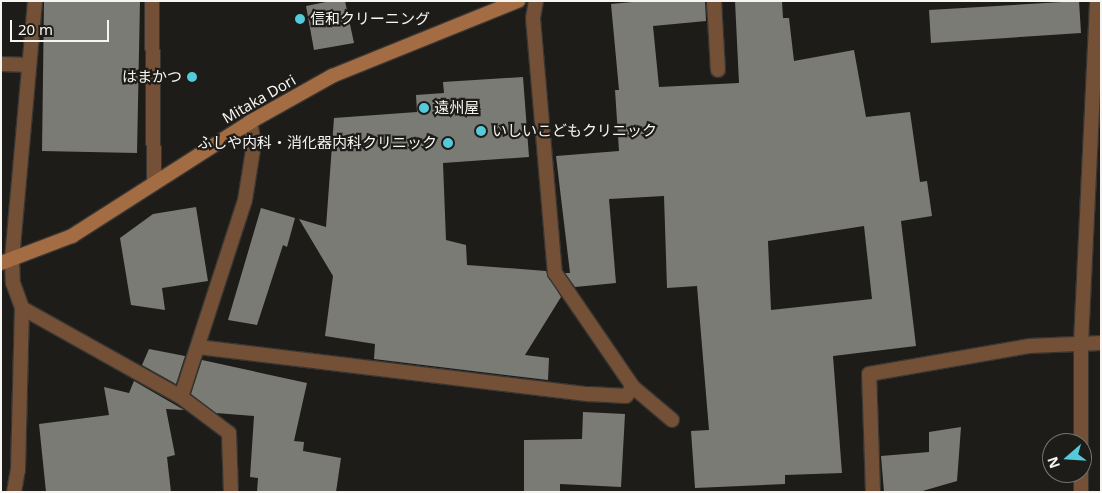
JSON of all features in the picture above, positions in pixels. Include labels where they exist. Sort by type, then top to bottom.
[{"type":"main road","name":"Mitaka Dori","points":[[7,261],[72,236],[250,122],[332,76],[518,1]]},
{"type":"street","points":[[14,492],[18,470],[22,308],[7,261],[35,1]]},
{"type":"street","points":[[152,1],[154,182]]},
{"type":"street","points":[[536,1],[533,18],[555,273],[633,387],[672,420]]},
{"type":"street","points":[[714,1],[718,70]]},
{"type":"street","points":[[1081,433],[1081,343],[1097,100],[1097,1]]},
{"type":"street","points":[[1,64],[29,65]]},
{"type":"street","points":[[181,397],[245,200],[254,144],[250,122]]},
{"type":"street","points":[[22,308],[181,397],[229,432],[231,492]]},
{"type":"street","points":[[873,492],[869,374],[1029,346],[1101,343]]},
{"type":"street","points":[[198,347],[589,394],[626,396],[633,387]]},
{"type":"building","points":[[44,1],[140,1],[137,153],[42,151]]},
{"type":"building","points":[[331,1],[345,1],[354,43],[314,50],[306,6]]},
{"type":"building","points":[[643,1],[705,1],[706,21],[653,26],[659,87],[739,83],[735,1],[782,1],[783,18],[789,18],[794,61],[854,50],[866,117],[910,112],[920,182],[927,181],[932,216],[901,221],[916,346],[833,356],[842,473],[785,475],[785,484],[695,488],[691,431],[709,430],[697,286],[667,288],[664,196],[609,199],[616,283],[575,287],[565,273],[570,273],[556,156],[619,151],[615,90],[619,90],[611,4]],"holes":[[[864,226],[872,299],[771,310],[768,241]]]},
{"type":"building","points":[[1079,1],[1081,33],[931,43],[929,10]]},
{"type":"building","points":[[523,77],[529,157],[443,163],[446,240],[466,245],[467,265],[546,271],[561,297],[525,355],[549,358],[548,380],[374,359],[375,344],[325,336],[333,276],[299,219],[326,227],[334,118],[417,112],[416,95],[444,93],[443,82]]},
{"type":"building","points":[[196,207],[208,281],[162,288],[165,310],[131,305],[120,238],[153,214]]},
{"type":"building","points":[[261,208],[295,218],[287,247],[283,245],[257,325],[228,320]]},
{"type":"building","points":[[149,349],[185,356],[176,384],[142,365]]},
{"type":"building","points":[[202,360],[307,383],[294,441],[304,442],[303,451],[341,458],[336,492],[257,492],[258,478],[250,477],[254,416],[216,413],[191,394]]},
{"type":"building","points":[[134,381],[184,410],[166,409],[175,455],[167,457],[171,492],[46,492],[39,424],[109,415],[104,387],[129,393]]},
{"type":"building","points":[[583,412],[625,414],[621,487],[560,484],[560,492],[524,492],[524,440],[582,439]]},
{"type":"building","points":[[961,427],[957,481],[919,492],[884,492],[881,456],[929,452],[929,432]]},
{"type":"place","name":"信和クリーニング","points":[[300,19]]},
{"type":"place","name":"はまかつ","points":[[192,77]]},
{"type":"place","name":"遠州屋","points":[[424,108]]},
{"type":"place","name":"いしいこどもクリニック","points":[[481,131]]},
{"type":"place","name":"ふしや内科・消化器内科クリニック","points":[[448,143]]}]
